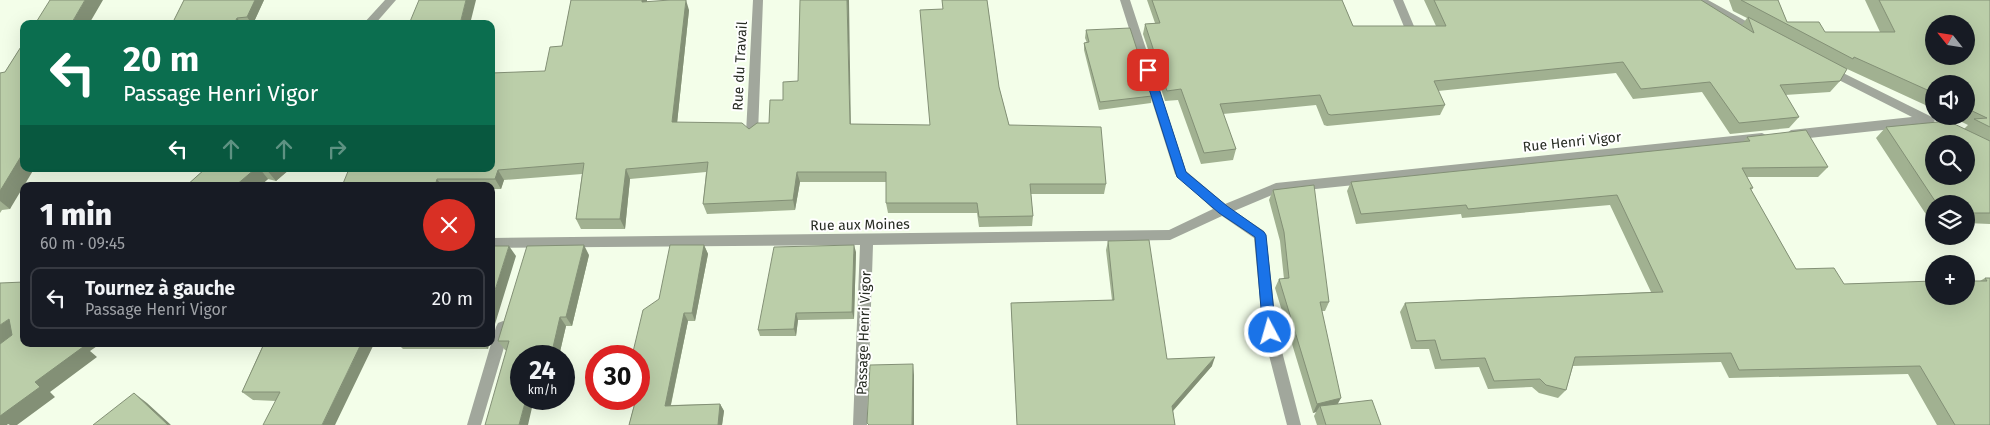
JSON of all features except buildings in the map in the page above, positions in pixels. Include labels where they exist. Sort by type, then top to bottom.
[{"type":"street","points":[[372,20],[391,0]]},
{"type":"street","name":"Rue du Travail","points":[[752,133],[758,0]]},
{"type":"street","points":[[1125,0],[1181,174],[1223,210],[1260,235],[1270,332],[1294,425]]},
{"type":"street","points":[[1398,0],[1411,30]]},
{"type":"street","points":[[1700,0],[1767,38]]},
{"type":"street","name":"Rue Henri Vigor","points":[[1223,210],[1276,188],[1775,136],[1933,123],[1818,64]]},
{"type":"street","name":"Rue aux Moines","points":[[495,243],[527,247],[1170,235],[1223,210]]},
{"type":"street","name":"Passage Henri Vigor","points":[[860,425],[867,240]]},
{"type":"street","points":[[474,425],[506,316]]},
{"type":"route","points":[[1148,70],[1181,174],[1223,210],[1260,235],[1270,332]]}]
